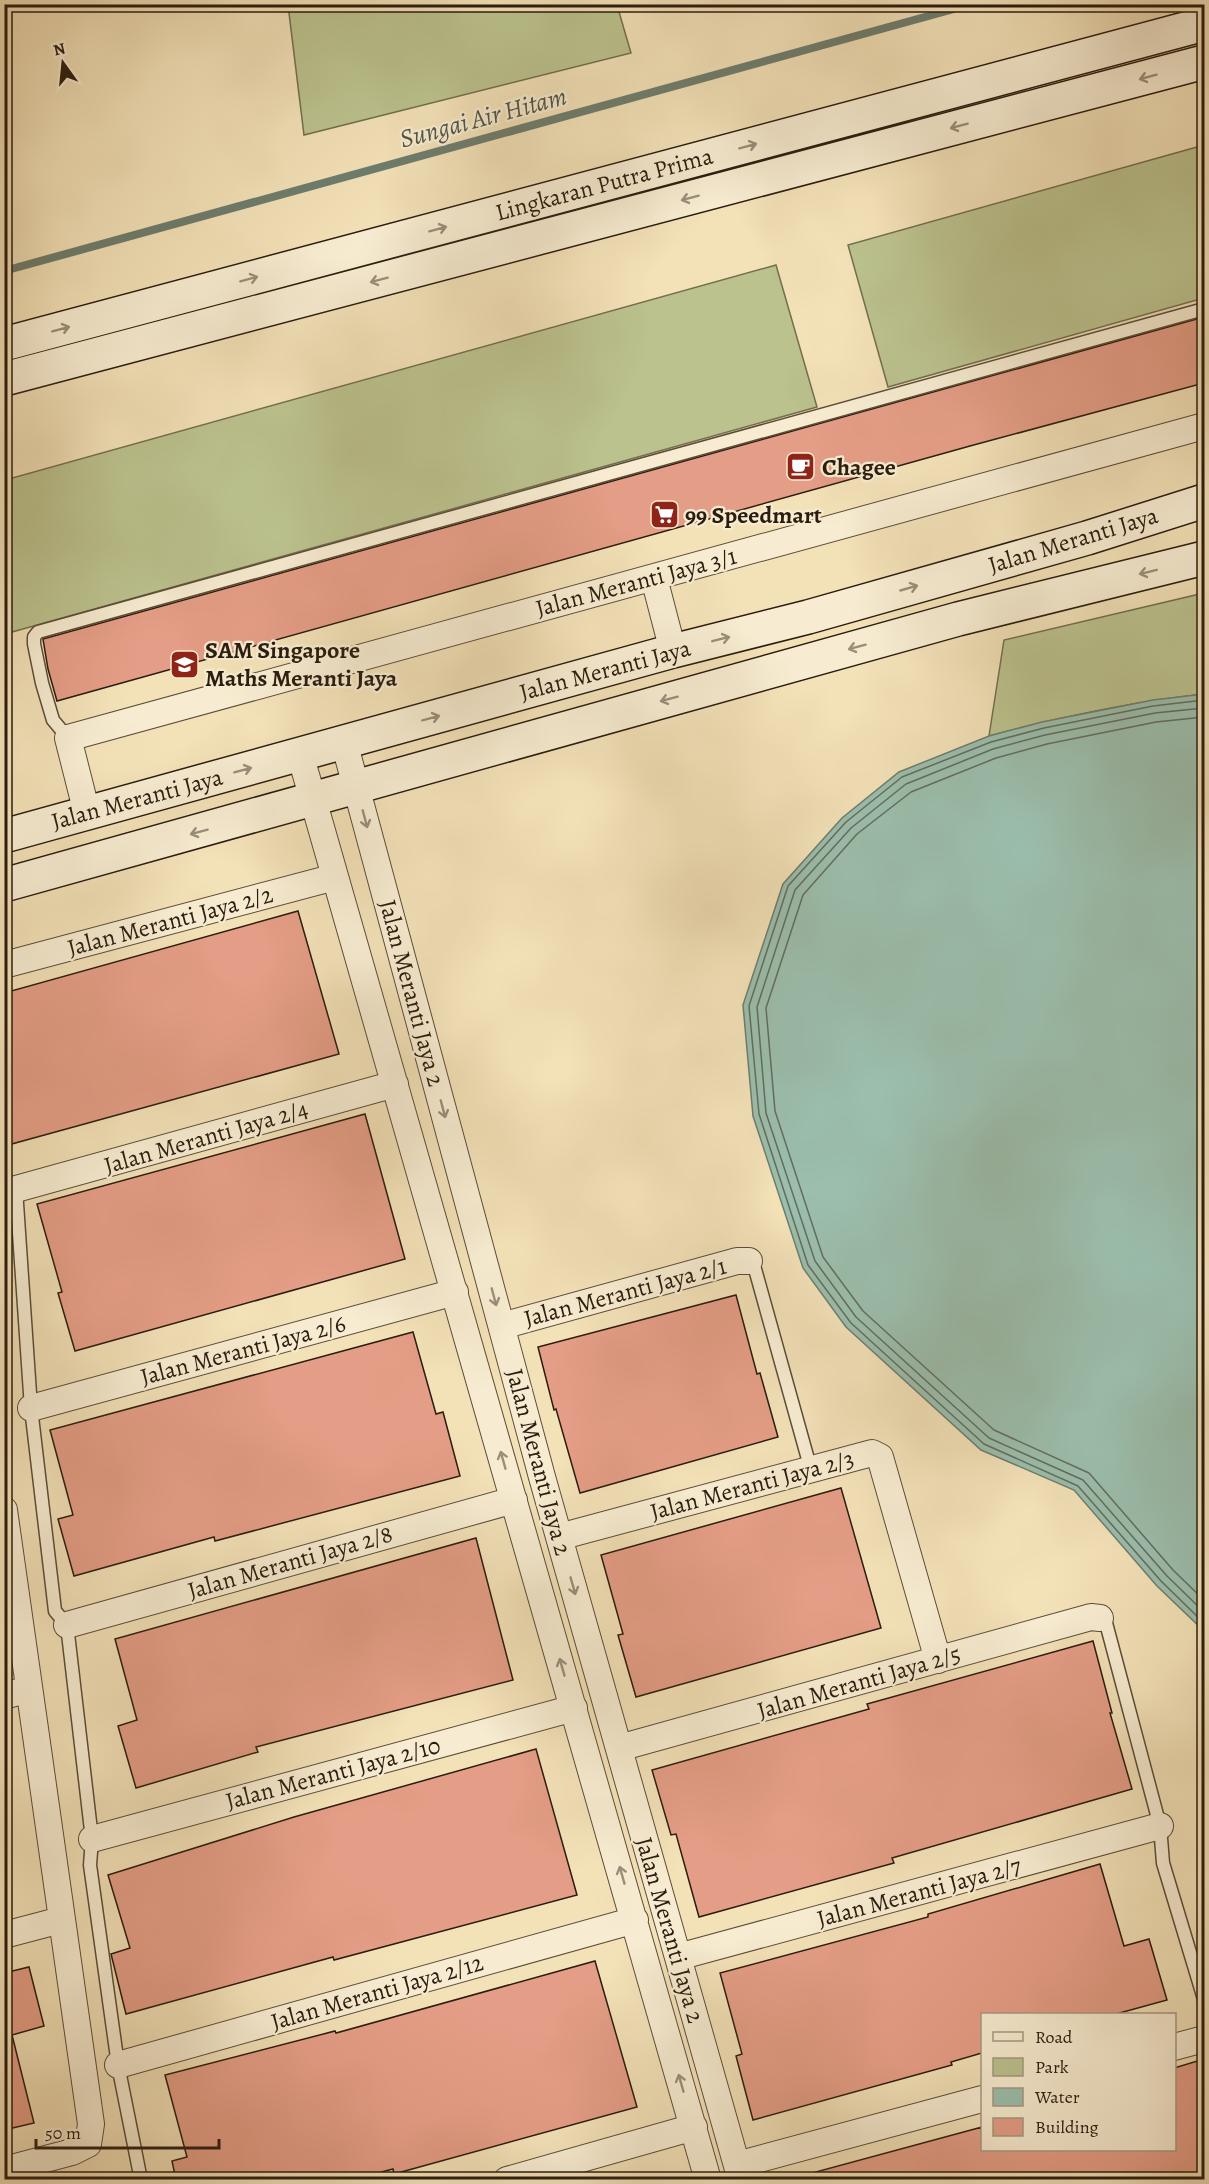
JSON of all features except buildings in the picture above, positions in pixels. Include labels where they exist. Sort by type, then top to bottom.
[{"type":"street","name":"Lingkaran Putra Prima","points":[[4,344],[1204,24]]},
{"type":"street","name":"Lingkaran Putra Prima","points":[[4,379],[1204,62]]},
{"type":"street","name":"Jalan Meranti Jaya 3/1","points":[[68,738],[1204,426]]},
{"type":"street","name":"Jalan Meranti Jaya","points":[[4,836],[673,651],[808,617],[1076,541],[1204,501]]},
{"type":"street","name":"Jalan Meranti Jaya","points":[[4,885],[958,619],[1204,558]]},
{"type":"street","points":[[654,578],[673,651]]},
{"type":"street","points":[[68,738],[87,813]]},
{"type":"street","name":"Jalan Meranti Jaya 2","points":[[344,742],[559,1537],[739,2172]]},
{"type":"street","name":"Jalan Meranti Jaya 2","points":[[300,754],[708,2180]]},
{"type":"street","name":"Jalan Meranti Jaya 2/2","points":[[4,965],[335,877]]},
{"type":"street","points":[[371,999],[411,990]]},
{"type":"street","name":"Jalan Meranti Jaya 2/4","points":[[10,1188],[395,1084]]},
{"type":"street","name":"Jalan Meranti Jaya 2/1","points":[[502,1326],[737,1261],[749,1261]]},
{"type":"street","name":"Jalan Meranti Jaya 2/6","points":[[31,1408],[455,1292]]},
{"type":"street","points":[[486,1401],[519,1392]]},
{"type":"street","name":"Jalan Meranti Jaya 2/3","points":[[559,1537],[873,1453],[880,1457],[938,1660]]},
{"type":"street","name":"Jalan Meranti Jaya 2/8","points":[[67,1625],[514,1500]]},
{"type":"street","points":[[4,1510],[16,1693],[61,1920],[91,2124],[88,2144],[72,2152],[4,2170]]},
{"type":"street","name":"Jalan Meranti Jaya 2/5","points":[[619,1748],[1091,1617],[1100,1618]]},
{"type":"street","name":"Jalan Meranti Jaya 2/10","points":[[92,1839],[574,1708]]},
{"type":"street","points":[[604,1813],[635,1804]]},
{"type":"street","name":"Jalan Meranti Jaya 2/7","points":[[678,1957],[1160,1826]]},
{"type":"street","points":[[4,1935],[61,1920]]},
{"type":"street","name":"Jalan Meranti Jaya 2/12","points":[[118,2064],[635,1920]]},
{"type":"street","points":[[1176,2046],[1204,2039]]},
{"type":"street","points":[[739,2172],[981,2099]]},
{"type":"street","points":[[507,2180],[694,2127]]},
{"type":"lane","points":[[68,738],[53,720],[42,682],[34,644],[34,637],[38,632],[1204,309]]},
{"type":"lane","points":[[10,1188],[31,1408],[55,1611],[67,1625],[92,1839],[90,1865],[118,2064],[141,2180]]},
{"type":"lane","points":[[749,1261],[755,1269],[811,1470]]},
{"type":"lane","points":[[1100,1618],[1106,1623],[1160,1826],[1163,1863],[1204,1999]]},
{"type":"green space","points":[[288,5],[617,5],[631,53],[304,135]]},
{"type":"green space","points":[[1204,145],[1204,298],[888,387],[848,245]]},
{"type":"green space","points":[[776,265],[817,407],[5,634],[5,480]]},
{"type":"green space","points":[[1204,593],[1204,694],[1096,711],[989,736],[1004,640]]},
{"type":"water","points":[[1204,694],[1204,1631],[1157,1586],[1074,1490],[981,1450],[846,1327],[803,1268],[753,1116],[743,1005],[783,884],[842,818],[899,772],[989,736],[1042,722],[1153,700]]},
{"type":"waterway","name":"Sungai Air Hitam","points":[[4,271],[972,4]]},
{"type":"place","name":"Chagee","points":[[801,467]]},
{"type":"place","name":"99 Speedmart","points":[[664,515]]},
{"type":"place","name":"SAM Singapore Maths Meranti Jaya","points":[[184,664]]}]
